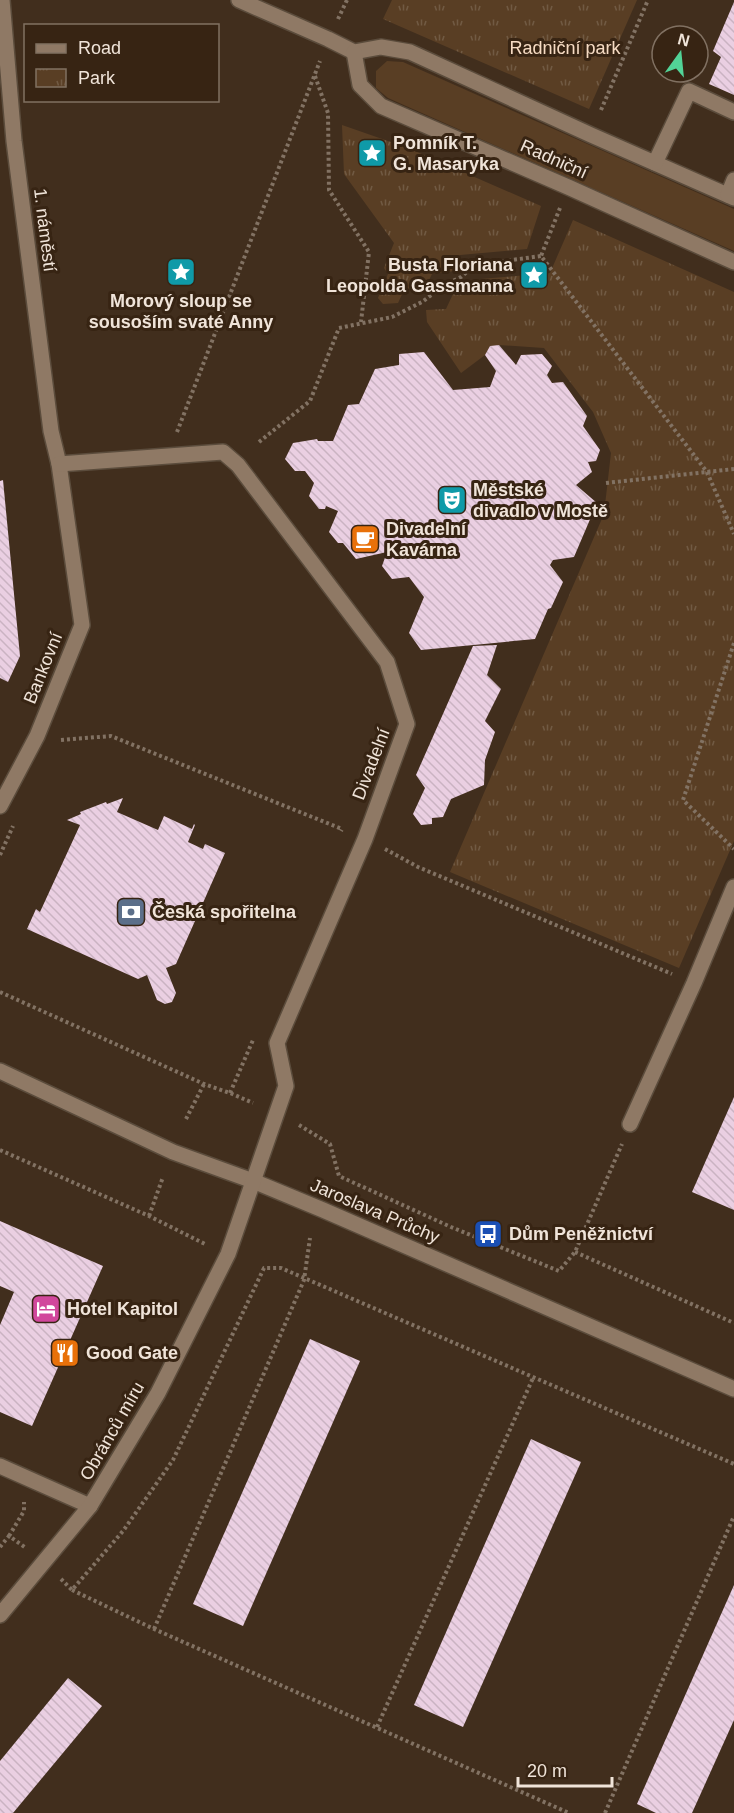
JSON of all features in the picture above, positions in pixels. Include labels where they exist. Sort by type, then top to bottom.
[{"type":"street","name":"1. náměstí","points":[[2,0],[14,141],[51,431],[59,465]]},
{"type":"street","points":[[239,0],[354,52]]},
{"type":"street","name":"Radniční","points":[[731,196],[410,52],[381,47],[354,52],[360,85],[381,106],[734,262]]},
{"type":"street","points":[[655,163],[689,91],[734,112]]},
{"type":"street","points":[[731,196],[734,180]]},
{"type":"street","name":"Divadelní","points":[[59,465],[223,452],[238,465],[387,662],[407,724],[364,839],[277,1043],[286,1086],[254,1181]]},
{"type":"street","name":"Bankovní","points":[[0,806],[37,736],[82,625],[59,465]]},
{"type":"street","points":[[630,1124],[694,983],[734,887]]},
{"type":"street","name":"Jaroslava Průchy","points":[[0,1071],[173,1152],[254,1181],[734,1389]]},
{"type":"street","name":"Obránců míru","points":[[0,1615],[90,1506],[158,1393],[228,1254],[254,1181]]},
{"type":"street","points":[[0,1466],[90,1506]]},
{"type":"path","points":[[601,110],[648,0]]},
{"type":"path","points":[[168,455],[328,39]]},
{"type":"path","points":[[315,75],[328,113],[329,190],[369,252],[362,322]]},
{"type":"path","points":[[541,256],[562,201]]},
{"type":"path","points":[[259,442],[310,401],[339,328],[392,317],[422,302],[446,284],[461,277],[475,265],[541,256]]},
{"type":"path","points":[[541,256],[707,472],[734,534]]},
{"type":"path","points":[[606,483],[734,469]]},
{"type":"path","points":[[734,643],[683,800],[734,849]]},
{"type":"path","points":[[60,740],[111,735],[342,829]]},
{"type":"path","points":[[381,847],[418,867],[694,983]]},
{"type":"path","points":[[0,992],[204,1084],[254,1103]]},
{"type":"path","points":[[186,1119],[204,1084]]},
{"type":"path","points":[[299,1125],[330,1144],[339,1176],[392,1202],[559,1271],[575,1252],[630,1124]]},
{"type":"path","points":[[0,1150],[149,1216],[205,1244]]},
{"type":"path","points":[[149,1216],[163,1177]]},
{"type":"path","points":[[154,1629],[304,1280],[310,1238]]},
{"type":"path","points":[[575,1252],[734,1323]]},
{"type":"path","points":[[72,1590],[123,1531],[172,1460],[264,1268],[280,1268],[734,1464]]},
{"type":"path","points":[[377,1727],[533,1378]]},
{"type":"path","points":[[0,1547],[24,1511],[24,1501],[20,1492]]},
{"type":"path","points":[[605,1813],[734,1516]]},
{"type":"path","points":[[9,1536],[44,1562],[72,1590],[154,1629],[569,1813]]},
{"type":"green space","name":"Radniční park","points":[[392,0],[637,0],[589,109],[383,19]]},
{"type":"green space","points":[[387,61],[403,62],[734,209],[734,251],[388,98],[376,88],[376,71]]},
{"type":"green space","points":[[342,125],[408,148],[541,206],[527,249],[460,255],[454,271],[432,274],[426,286],[404,290],[398,303],[383,304],[378,298],[388,274],[384,268],[394,243],[344,174]]},
{"type":"green space","points":[[573,220],[734,292],[734,841],[679,968],[450,872],[604,514],[611,453],[593,412],[544,348],[490,346],[485,355],[461,373],[427,322],[426,310],[446,309],[453,294],[475,292],[481,279],[550,273]]},
{"type":"building","points":[[734,2],[734,95],[709,84],[721,57],[713,51]]},
{"type":"building","name":"Městské divadlo v Mostě","points":[[499,345],[516,365],[521,355],[542,354],[552,366],[547,375],[552,383],[563,382],[587,416],[583,426],[600,450],[596,461],[588,462],[592,472],[576,485],[597,503],[574,557],[553,560],[550,565],[563,582],[535,639],[421,650],[409,633],[424,597],[409,577],[392,579],[382,566],[387,552],[356,559],[343,543],[338,543],[329,532],[338,511],[326,506],[325,509],[319,509],[309,496],[314,483],[305,471],[295,471],[285,459],[293,443],[317,439],[318,441],[333,441],[348,405],[359,404],[375,369],[399,365],[399,354],[424,352],[453,390],[490,387],[496,371],[485,355],[490,346]]},
{"type":"building","points":[[3,480],[20,656],[8,682],[0,678],[0,481]]},
{"type":"building","points":[[497,645],[487,675],[501,689],[485,721],[495,732],[485,760],[484,785],[451,799],[443,817],[432,818],[432,824],[421,825],[413,814],[425,788],[416,775],[473,646]]},
{"type":"building","points":[[123,798],[117,812],[158,830],[164,816],[192,829],[194,824],[188,842],[203,849],[205,844],[225,853],[176,964],[166,968],[176,993],[172,1002],[165,1004],[157,1000],[147,975],[138,979],[27,929],[36,909],[40,912],[80,825],[67,820],[81,814],[80,812]]},
{"type":"building","points":[[734,1097],[734,1210],[692,1192]]},
{"type":"building","name":"Hotel Kapitol","points":[[0,1221],[103,1266],[32,1426],[0,1412],[0,1325],[14,1292],[0,1286]]},
{"type":"building","points":[[310,1339],[360,1361],[243,1626],[193,1604]]},
{"type":"building","points":[[531,1439],[581,1462],[463,1727],[414,1705]]},
{"type":"building","points":[[734,1585],[734,1720],[692,1813],[656,1813],[637,1804]]},
{"type":"building","points":[[68,1678],[102,1706],[13,1813],[0,1813],[0,1761]]},
{"type":"place","name":"Pomník T. G. Masaryka","points":[[372,153]]},
{"type":"place","name":"Morový sloup se sousoším svaté Anny","points":[[181,272]]},
{"type":"place","name":"Busta Floriana Leopolda Gassmanna","points":[[534,275]]},
{"type":"place","name":"Městské divadlo v Mostě","points":[[452,500]]},
{"type":"place","name":"Divadelní Kavárna","points":[[365,539]]},
{"type":"place","name":"Česká spořitelna","points":[[131,912]]},
{"type":"place","name":"Dům Peněžnictví","points":[[488,1234]]},
{"type":"place","name":"Hotel Kapitol","points":[[46,1309]]},
{"type":"place","name":"Good Gate","points":[[65,1353]]}]
